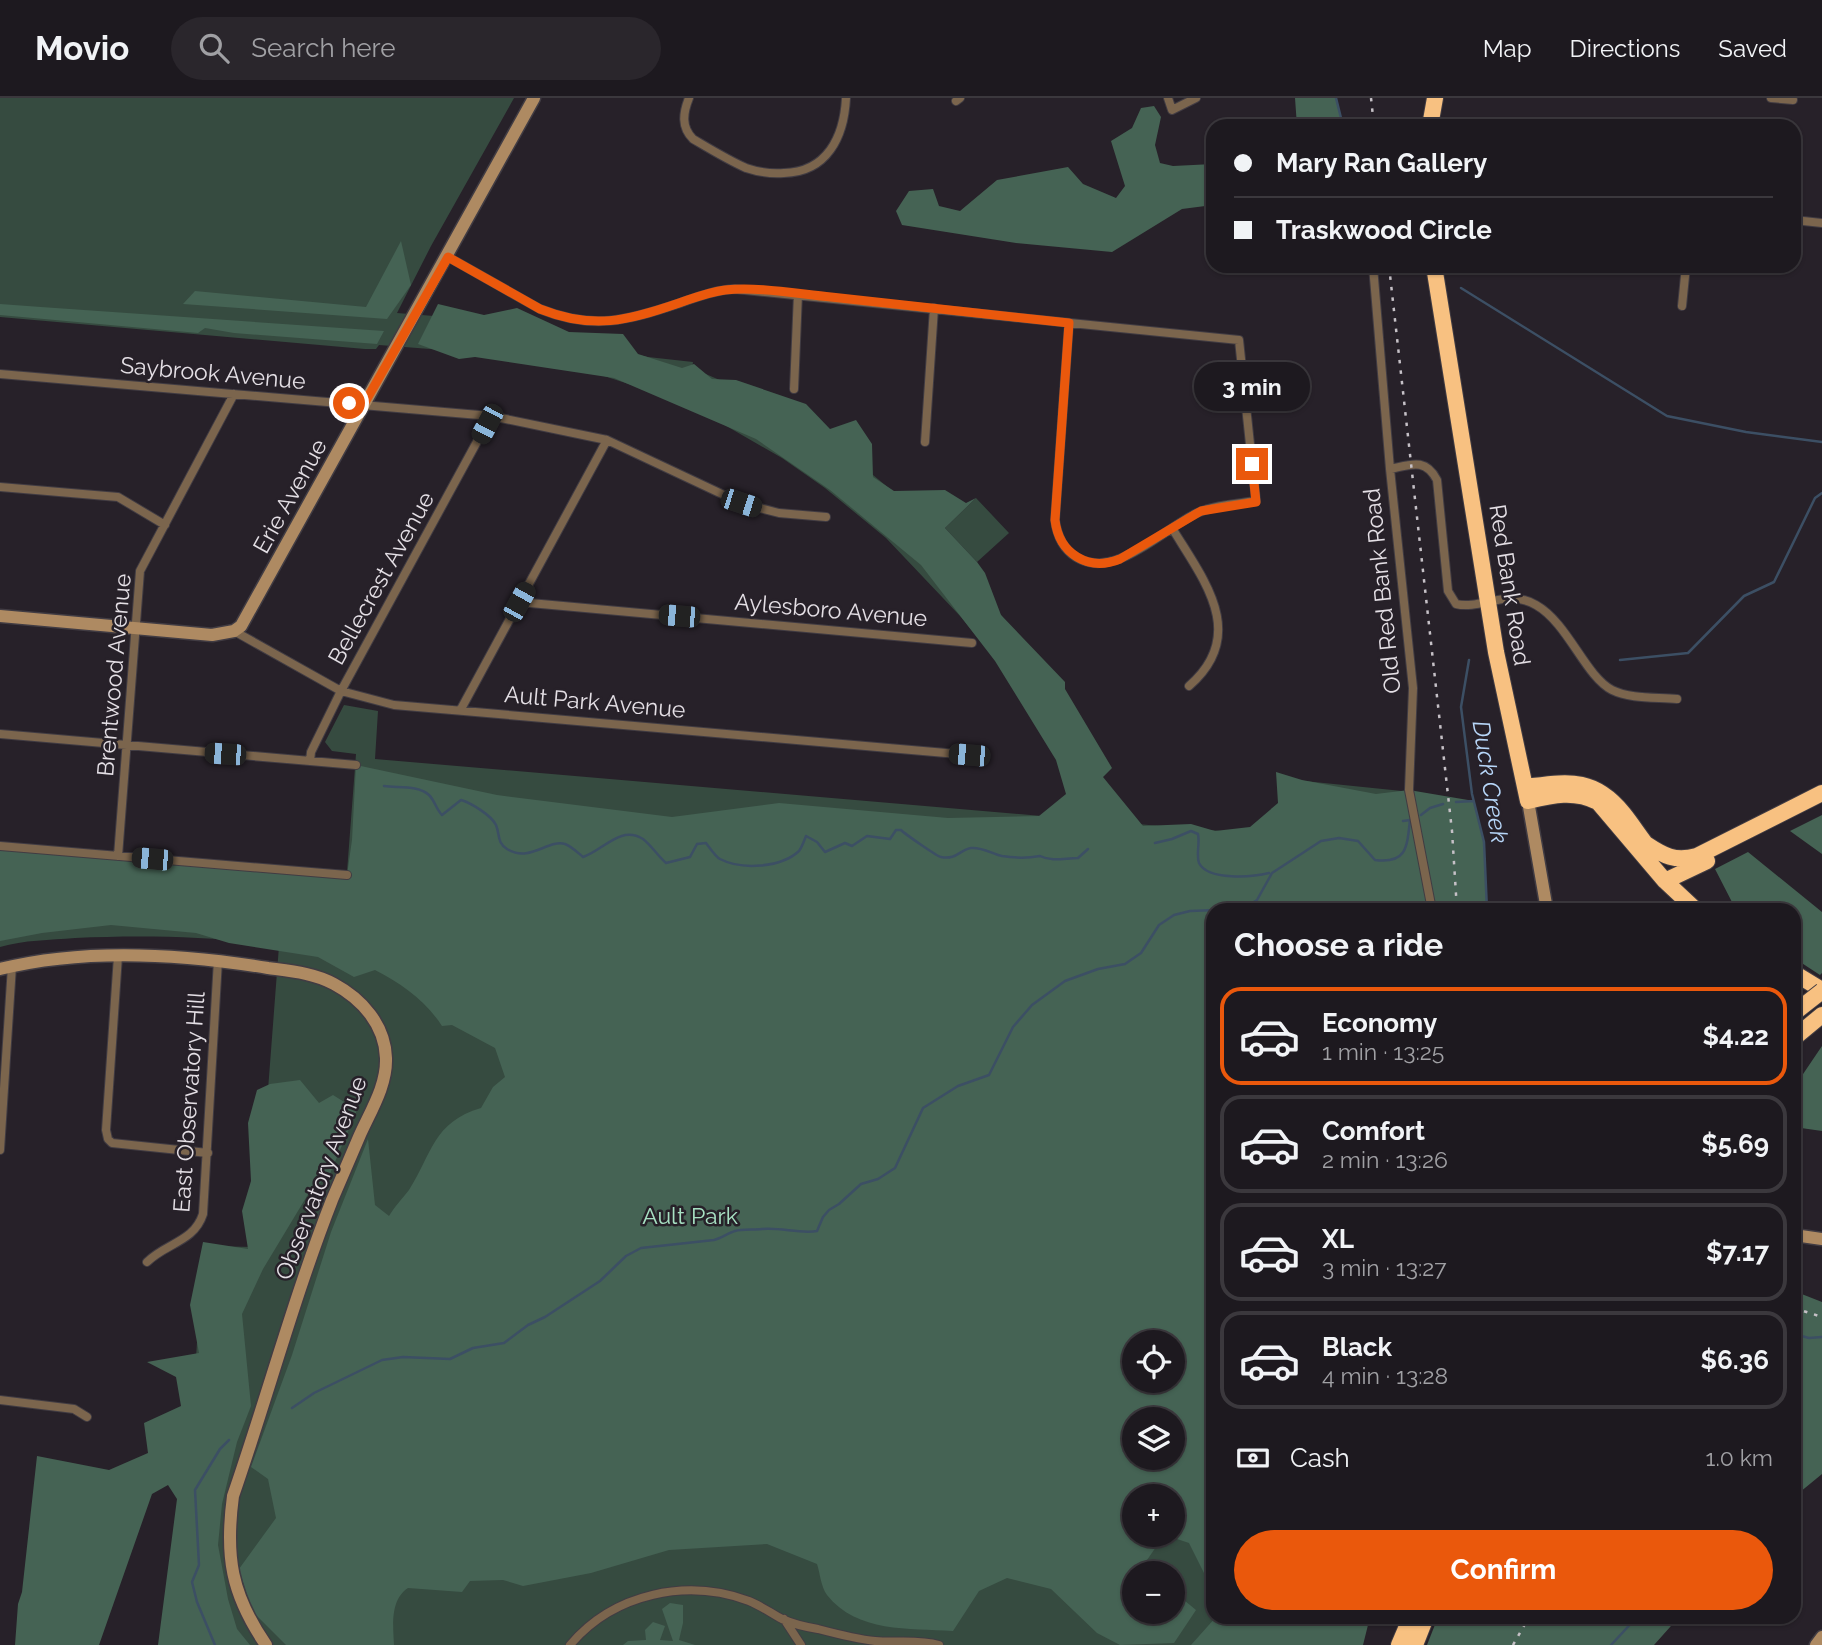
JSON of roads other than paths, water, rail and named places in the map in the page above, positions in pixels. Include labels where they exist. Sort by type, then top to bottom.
[{"type":"highway","points":[[1432,119],[1436,98]]},
{"type":"highway","name":"Red Bank Road","points":[[1435,273],[1496,652],[1526,794]]},
{"type":"highway","points":[[1526,794],[1570,782],[1594,787],[1613,800],[1670,879],[1700,903]]},
{"type":"highway","points":[[1646,844],[1669,859],[1683,860],[1697,856],[1822,793]]},
{"type":"highway","points":[[1526,794],[1573,794],[1598,802],[1690,903]]},
{"type":"highway","points":[[1670,879],[1822,804]]},
{"type":"highway","points":[[1801,977],[1822,990],[1801,1007]]},
{"type":"highway","points":[[1801,986],[1822,998]]},
{"type":"highway","points":[[1801,1032],[1822,1014]]},
{"type":"highway","points":[[1399,1645],[1408,1624]]},
{"type":"highway","points":[[1415,1645],[1423,1624]]},
{"type":"street","name":"Erie Avenue","points":[[234,631],[251,611],[534,98]]},
{"type":"street","points":[[689,98],[684,121],[687,133],[693,139],[748,169],[771,174],[791,173],[815,167],[829,152],[842,125],[846,98]]},
{"type":"street","points":[[1168,98],[1172,110],[1196,98]]},
{"type":"street","points":[[1771,98],[1793,100]]},
{"type":"street","points":[[1801,221],[1822,223]]},
{"type":"street","points":[[448,257],[540,309],[585,322],[633,318],[724,290],[798,294],[1239,340],[1256,502],[1212,508],[1191,516],[1120,559],[1105,564],[1079,559],[1062,543],[1055,520],[1069,323]]},
{"type":"street","name":"Old Red Bank Road","points":[[1374,273],[1390,469],[1413,688],[1409,790],[1431,903]]},
{"type":"street","points":[[1682,306],[1685,273]]},
{"type":"street","points":[[794,389],[798,294]]},
{"type":"street","points":[[925,442],[934,308]]},
{"type":"street","name":"Saybrook Avenue","points":[[0,374],[491,416],[607,440],[741,503],[779,513],[826,517]]},
{"type":"street","name":"Brentwood Avenue","points":[[118,856],[140,571],[234,394]]},
{"type":"street","name":"Bellecrest Avenue","points":[[310,761],[311,752],[341,691],[491,416]]},
{"type":"street","points":[[461,709],[607,440]]},
{"type":"street","points":[[1390,469],[1424,465],[1432,470],[1437,480],[1450,596],[1457,604],[1514,599],[1538,606],[1560,626],[1600,680],[1611,689],[1624,694],[1677,699]]},
{"type":"street","points":[[0,487],[118,497],[165,525]]},
{"type":"street","points":[[1172,528],[1215,601],[1219,623],[1212,658],[1189,686]]},
{"type":"street","name":"Aylesboro Avenue","points":[[519,602],[972,643]]},
{"type":"street","points":[[0,616],[212,635],[234,631]]},
{"type":"street","name":"Ault Park Avenue","points":[[234,631],[341,691],[394,705],[969,755]]},
{"type":"street","points":[[0,734],[356,765]]},
{"type":"street","name":"Red Bank Road","points":[[1526,794],[1546,903]]},
{"type":"street","points":[[0,846],[347,876]]},
{"type":"street","points":[[118,956],[106,1130],[108,1139],[112,1143],[208,1153]]},
{"type":"street","name":"Observatory Avenue","points":[[6,967],[71,957],[118,956],[218,960],[311,975],[333,983],[353,996],[370,1013],[382,1033],[386,1057],[381,1089],[337,1188],[310,1261],[233,1496],[229,1526],[229,1557],[233,1576],[248,1616],[266,1645]]},
{"type":"street","name":"East Observatory Hill","points":[[147,1262],[156,1253],[189,1237],[201,1222],[208,1153],[218,960]]},
{"type":"street","points":[[0,1150],[6,967]]},
{"type":"street","points":[[1801,1236],[1822,1239]]},
{"type":"street","points":[[0,1400],[74,1409],[87,1417]]},
{"type":"street","points":[[570,1645],[582,1631],[604,1616],[639,1598],[677,1590],[727,1594],[803,1626],[874,1643],[939,1645]]},
{"type":"street","points":[[784,1619],[801,1645]]},
{"type":"street","points":[[1816,1645],[1822,1637]]},
{"type":"waterway","name":"Duck Creek","points":[[1336,98],[1341,119]]},
{"type":"waterway","points":[[1461,288],[1667,416],[1746,432],[1822,442]]},
{"type":"waterway","points":[[1620,660],[1688,653],[1744,596],[1774,582],[1815,498],[1822,493]]},
{"type":"waterway","name":"Duck Creek","points":[[1469,660],[1461,707],[1472,794],[1484,842],[1487,903]]},
{"type":"waterway","points":[[384,786],[414,788],[425,792],[442,815],[461,800],[470,804],[493,821],[504,847],[515,853],[531,852],[559,843],[570,846],[583,857],[619,837],[635,835],[649,844],[666,863],[690,857],[697,844],[706,843],[714,854],[729,863],[761,866],[791,857],[799,851],[806,836],[817,842],[825,852],[845,843],[852,846],[867,836],[890,839],[896,830],[901,830],[946,858],[971,848],[1007,857],[1040,856],[1049,859],[1078,858],[1088,849]]},
{"type":"waterway","points":[[1456,802],[1473,801]]},
{"type":"waterway","points":[[1421,815],[1430,808],[1443,804]]},
{"type":"waterway","points":[[1252,903],[1257,900],[1272,873],[1321,841],[1339,838],[1358,841],[1375,860],[1394,859],[1403,852],[1408,838],[1410,820],[1403,821]]},
{"type":"waterway","points":[[1155,843],[1191,831],[1198,834],[1199,863],[1211,873],[1231,876],[1269,873]]},
{"type":"waterway","points":[[292,1408],[314,1393],[382,1360],[403,1357],[450,1359],[473,1348],[504,1343],[528,1325],[600,1281],[626,1256],[641,1248],[714,1240],[741,1230],[817,1231],[829,1210],[861,1184],[878,1179],[895,1168],[923,1108],[958,1086],[989,1075],[1013,1027],[1032,1005],[1065,981],[1098,969],[1125,964],[1141,953],[1159,925],[1174,915],[1206,910]]},
{"type":"waterway","points":[[1801,1336],[1822,1337]]},
{"type":"waterway","points":[[215,1645],[197,1602],[192,1582],[199,1565],[195,1490],[220,1449],[229,1440]]},
{"type":"waterway","name":"Duck Creek","points":[[1611,1645],[1630,1624]]},
{"type":"railway","points":[[1371,98],[1373,119]]},
{"type":"railway","points":[[1390,273],[1452,831],[1457,903]]},
{"type":"railway","points":[[1801,1310],[1822,1317]]},
{"type":"railway","points":[[1513,1645],[1525,1624]]},
{"type":"park label","name":"Ault Park","points":[[690,1216]]}]
